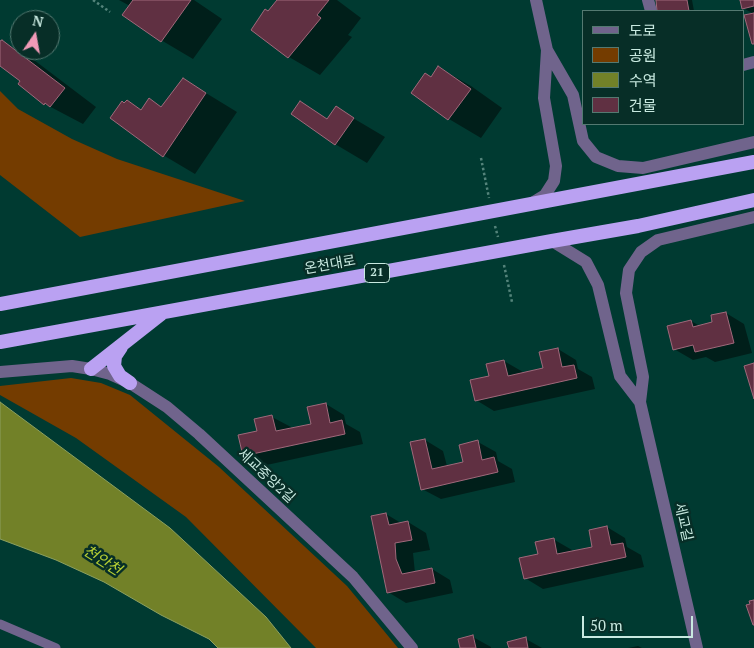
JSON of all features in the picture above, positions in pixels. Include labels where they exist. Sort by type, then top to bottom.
[{"type":"highway","name":"온천대로","points":[[0,304],[754,162]]},
{"type":"highway","name":"온천대로","points":[[0,342],[552,240],[638,226],[754,200]]},
{"type":"highway","points":[[91,369],[165,312]]},
{"type":"highway","points":[[123,344],[115,356],[114,366],[120,376],[130,383]]},
{"type":"street","points":[[532,203],[545,195],[554,181],[556,166],[544,98],[547,50],[536,0]]},
{"type":"street","points":[[547,50],[573,94],[583,141],[596,157],[618,166],[643,168],[754,142]]},
{"type":"street","points":[[640,402],[643,377],[626,293],[629,270],[640,252],[658,240],[754,217]]},
{"type":"street","points":[[552,240],[586,262],[598,284],[620,376],[640,402]]},
{"type":"street","name":"세교중앙2길","points":[[1,372],[72,366],[91,369],[110,374],[130,383],[167,407],[199,434],[353,577],[412,648]]},
{"type":"street","name":"세교길","points":[[640,402],[697,648]]},
{"type":"lane","points":[[0,624],[56,648]]},
{"type":"path","points":[[93,0],[110,12]]},
{"type":"path","points":[[481,158],[491,206]]},
{"type":"path","points":[[495,226],[499,245]]},
{"type":"path","points":[[504,264],[512,302]]},
{"type":"green space","points":[[0,91],[18,109],[72,139],[117,159],[245,201],[80,237],[0,175]]},
{"type":"green space","points":[[71,378],[101,383],[130,395],[219,467],[347,586],[398,648],[316,648],[186,517],[76,438],[0,395],[0,386]]},
{"type":"water","name":"천안천","points":[[0,402],[170,528],[266,617],[291,648],[218,648],[209,639],[161,615],[104,582],[56,560],[0,539]]},
{"type":"building","points":[[133,0],[191,0],[161,42],[122,15]]},
{"type":"building","points":[[277,0],[329,0],[317,15],[321,18],[288,58],[251,30],[265,9],[268,11]]},
{"type":"building","points":[[656,0],[687,0],[689,10],[657,10]]},
{"type":"building","points":[[740,0],[754,0],[754,6],[742,9]]},
{"type":"building","points":[[754,13],[754,44],[752,44],[744,15]]},
{"type":"building","points":[[2,40],[10,46],[10,60],[28,60],[65,88],[50,107],[45,103],[44,105],[18,84],[20,81],[0,66],[0,41]]},
{"type":"building","points":[[438,66],[471,89],[448,120],[411,93],[425,73],[431,77]]},
{"type":"building","points":[[183,78],[206,93],[163,157],[110,118],[122,101],[124,103],[127,100],[141,110],[149,98],[161,107]]},
{"type":"building","points":[[300,101],[327,119],[336,106],[354,118],[335,145],[291,114]]},
{"type":"building","points":[[726,312],[734,343],[695,352],[693,345],[673,350],[667,326],[691,320],[693,327],[712,322],[711,315]]},
{"type":"building","points":[[558,348],[562,367],[574,365],[577,378],[475,401],[470,380],[489,376],[486,364],[504,360],[508,376],[543,368],[539,352]]},
{"type":"building","points":[[754,363],[754,399],[744,366]]},
{"type":"building","points":[[326,403],[330,423],[342,420],[345,434],[243,456],[238,435],[257,431],[254,419],[272,415],[276,431],[311,424],[307,407]]},
{"type":"building","points":[[425,439],[432,469],[463,462],[459,445],[478,440],[482,460],[494,457],[498,472],[421,490],[410,442]]},
{"type":"building","points":[[386,513],[389,525],[408,521],[412,540],[395,543],[396,559],[402,574],[432,568],[435,583],[387,593],[371,516]]},
{"type":"building","points":[[607,526],[611,545],[623,543],[626,557],[524,579],[519,558],[538,554],[535,542],[554,538],[557,554],[592,547],[589,530]]},
{"type":"building","points":[[754,600],[753,625],[746,605],[750,604],[749,601]]},
{"type":"building","points":[[473,635],[476,648],[460,648],[458,639]]},
{"type":"building","points":[[526,637],[528,648],[509,648],[507,642]]}]
